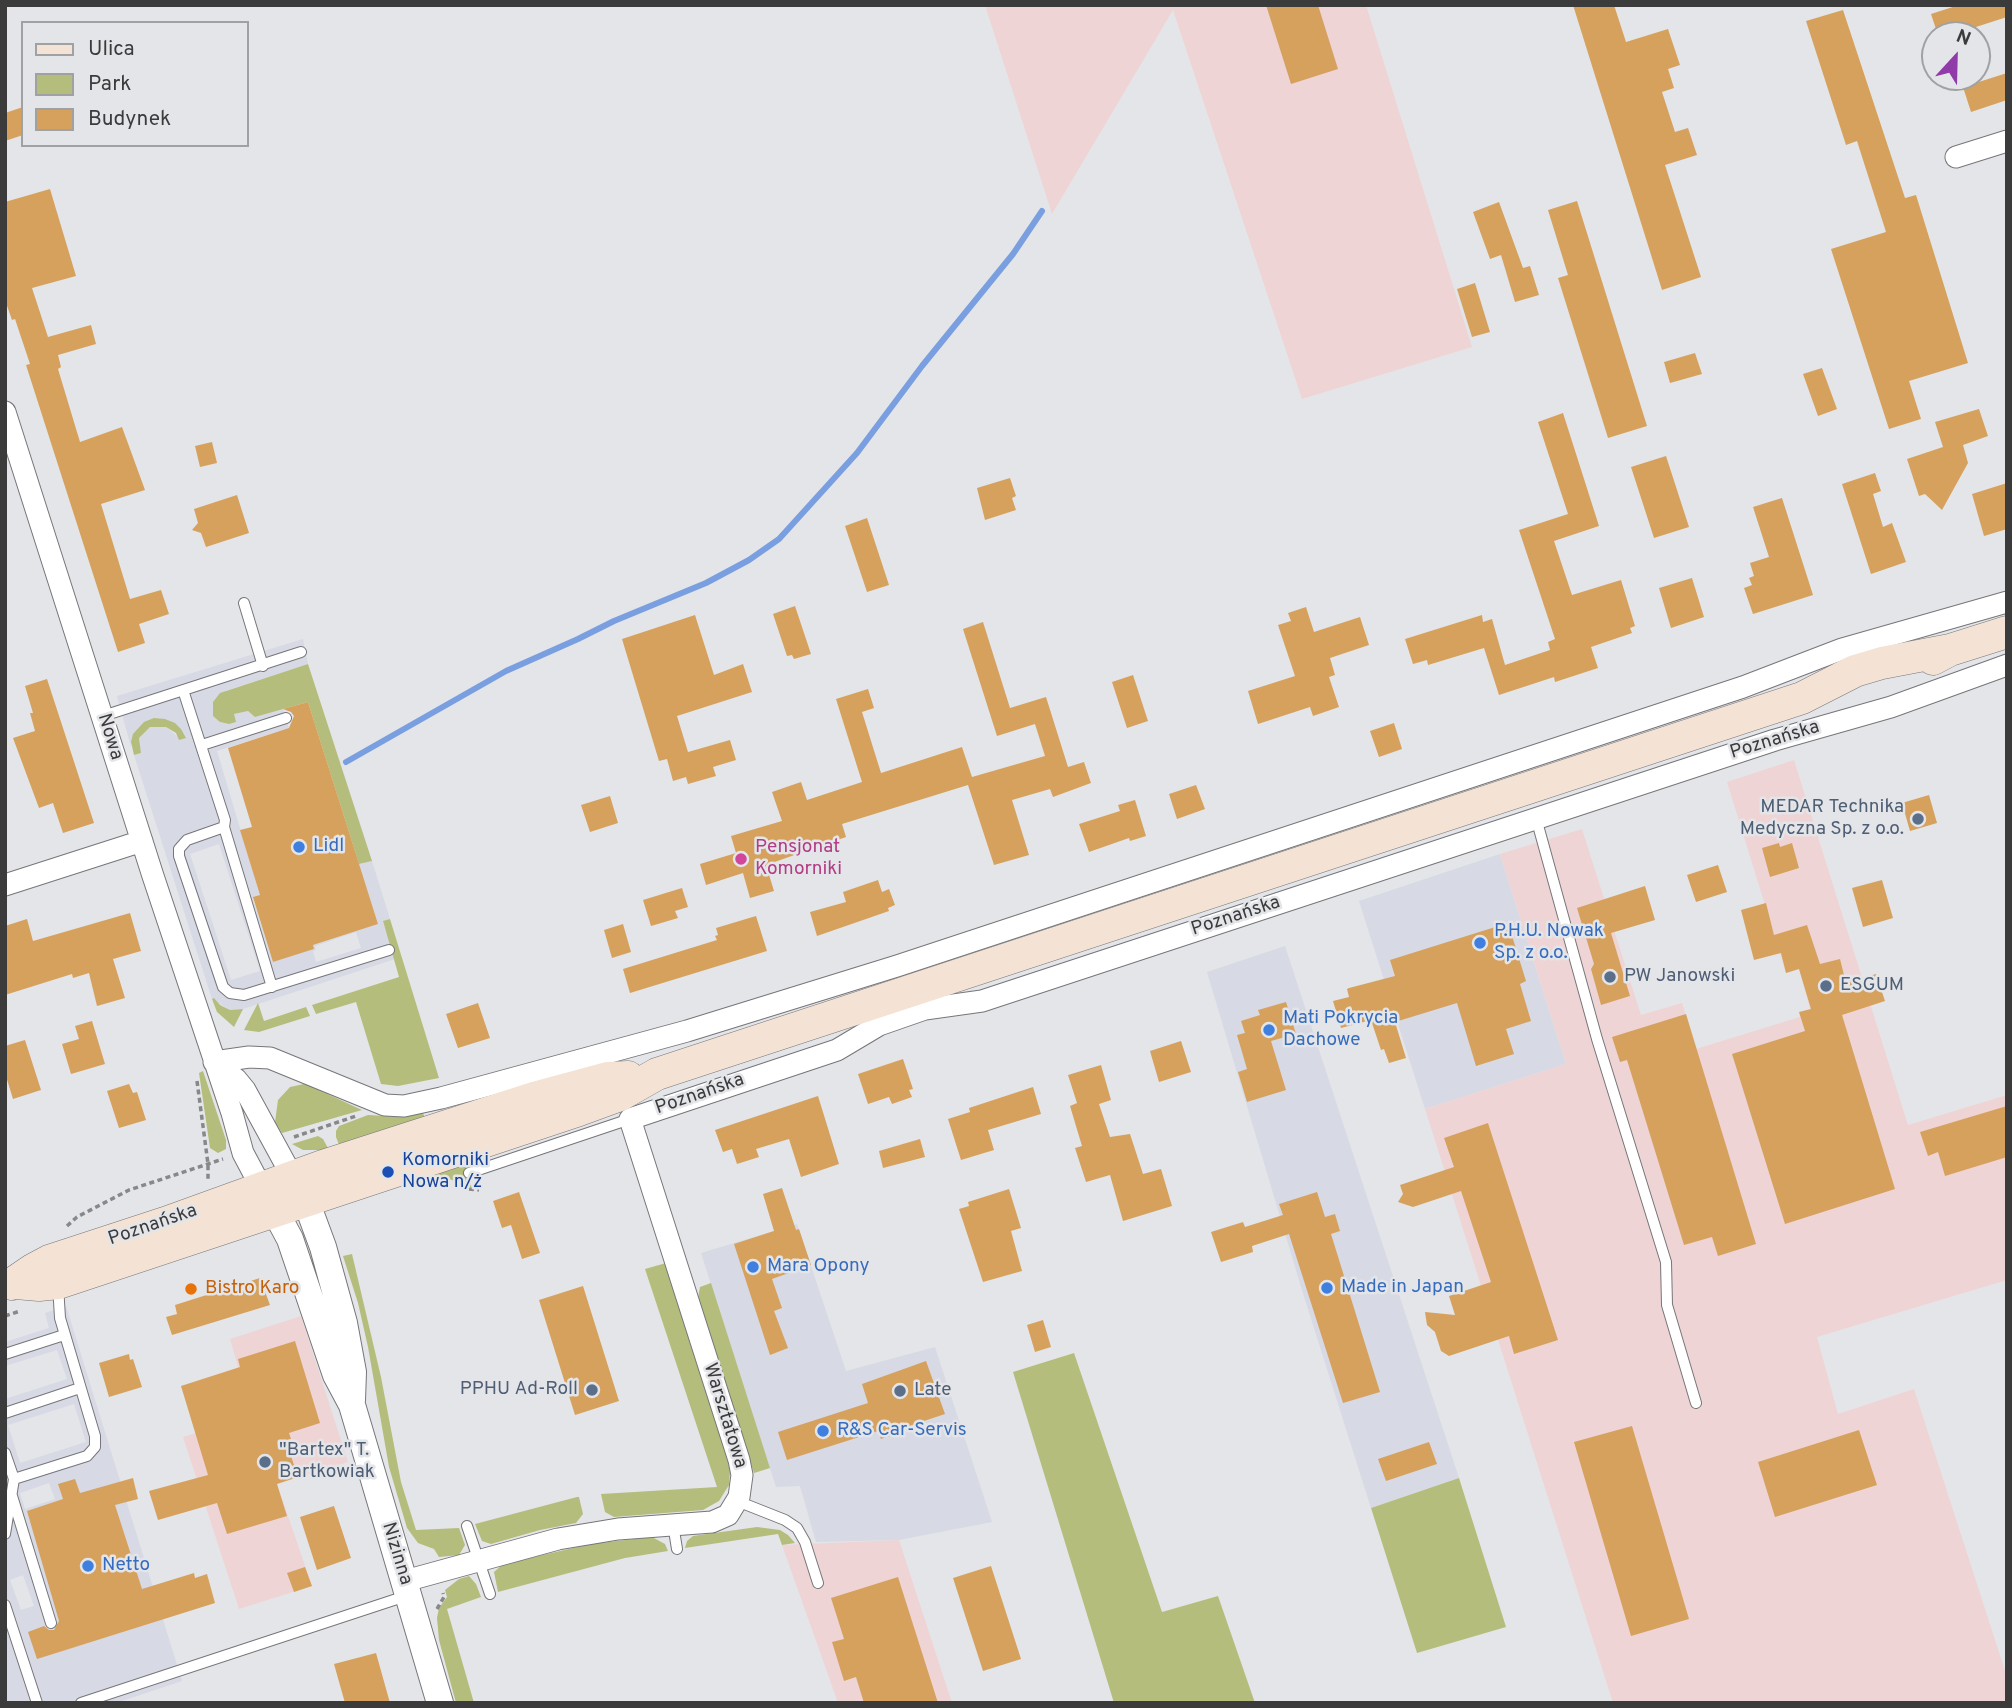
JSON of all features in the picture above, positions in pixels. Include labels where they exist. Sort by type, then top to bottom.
[{"type":"main road","name":"Poznańska","points":[[10,1285],[58,1283],[269,1199],[600,1103],[657,1074],[1802,698],[1858,690],[1888,680],[1950,650],[2007,632]]},
{"type":"main road","name":"Poznańska","points":[[10,1285],[49,1261],[165,1223],[269,1199]]},
{"type":"street","points":[[1956,157],[2007,141]]},
{"type":"street","name":"Nowa","points":[[5,412],[243,1153],[269,1199]]},
{"type":"street","points":[[214,1062],[249,1057],[270,1058],[385,1105],[404,1106],[427,1102],[687,1031],[897,966],[1743,687],[1842,649],[2007,602]]},
{"type":"street","name":"Poznańska","points":[[630,1119],[837,1050],[879,1025],[925,1009],[982,1001],[1775,740],[1882,710],[2007,665]]},
{"type":"street","points":[[5,885],[142,841]]},
{"type":"street","points":[[214,1062],[236,1079],[245,1090],[299,1189]]},
{"type":"street","name":"Warsztatowa","points":[[630,1119],[739,1460],[742,1486],[737,1501]]},
{"type":"street","name":"Nizinna","points":[[299,1189],[328,1261],[344,1323],[353,1372],[352,1405]]},
{"type":"street","name":"Nizinna","points":[[269,1199],[296,1256],[336,1375],[352,1405],[440,1703]]},
{"type":"street","points":[[407,1588],[478,1561],[558,1539],[720,1519],[728,1514],[737,1501]]},
{"type":"lane","points":[[244,603],[263,666]]},
{"type":"lane","points":[[103,716],[301,652]]},
{"type":"lane","points":[[183,690],[225,814],[224,827],[272,987]]},
{"type":"lane","points":[[202,745],[286,718]]},
{"type":"lane","points":[[1536,818],[1597,1039],[1665,1262],[1667,1305],[1696,1404]]},
{"type":"lane","points":[[224,827],[187,840],[179,849],[179,856],[223,987],[230,993],[237,995],[272,987],[389,950]]},
{"type":"lane","name":"Poznańska","points":[[469,1173],[630,1119]]},
{"type":"lane","points":[[14,1479],[87,1456],[95,1447],[95,1436],[58,1310],[58,1283]]},
{"type":"lane","points":[[5,1354],[64,1335]]},
{"type":"lane","points":[[5,1413],[80,1388]]},
{"type":"lane","points":[[5,1452],[14,1479],[5,1534]]},
{"type":"lane","points":[[12,1496],[51,1623]]},
{"type":"lane","points":[[737,1501],[778,1516],[797,1528],[805,1542],[818,1583]]},
{"type":"lane","points":[[673,1524],[677,1549]]},
{"type":"lane","points":[[467,1526],[490,1594]]},
{"type":"lane","points":[[81,1703],[407,1588]]},
{"type":"lane","points":[[5,1605],[37,1703]]},
{"type":"path","points":[[287,1140],[385,1105]]},
{"type":"path","points":[[78,1217],[129,1190],[229,1157]]},
{"type":"path","points":[[464,1188],[479,1190]]},
{"type":"shaded area","points":[[985,5],[1366,5],[1472,347],[1302,399],[1173,10],[1052,214]]},
{"type":"shaded area","points":[[303,639],[308,664],[225,691],[220,722],[229,724],[234,714],[248,711],[255,717],[283,709],[289,728],[217,751],[260,895],[253,898],[273,962],[314,949],[313,945],[378,924],[359,864],[372,861],[390,919],[383,922],[395,959],[243,1009],[230,1010],[212,999],[134,755],[141,753],[139,738],[150,727],[166,727],[177,736],[185,738],[159,718],[131,742],[131,747],[117,696]],"holes":[[[219,844],[260,971],[231,980],[190,854]],[[356,932],[361,948],[316,962],[313,951],[316,950],[315,946]]]},
{"type":"shaded area","name":"PW Janowski","points":[[1794,760],[1908,1125],[2007,1095],[2007,1280],[1817,1337],[1838,1414],[1914,1389],[2007,1677],[2007,1703],[1613,1703],[1425,1109],[1566,1064],[1500,854],[1582,829],[1641,1015],[1682,1003],[1696,1049],[1800,1017],[1799,1012],[1810,1009],[1799,969],[1786,973],[1727,782]]},
{"type":"shaded area","name":"P.H.U. Nowak Sp. z o.o.","points":[[1500,854],[1566,1064],[1425,1109],[1359,901]]},
{"type":"shaded area","points":[[1285,946],[1459,1478],[1371,1508],[1301,1287],[1207,972]]},
{"type":"shaded area","points":[[797,1224],[846,1371],[935,1347],[992,1522],[899,1540],[816,1542],[800,1486],[776,1487],[701,1253]]},
{"type":"shaded area","points":[[66,1306],[182,1681],[116,1703],[8,1703],[5,1692],[5,1399],[67,1379],[57,1350],[5,1366],[5,1342],[49,1328],[45,1313]],"holes":[[[74,1404],[86,1442],[20,1463],[8,1425]],[[49,1483],[55,1499],[25,1509],[20,1493]],[[23,1575],[34,1606],[21,1610],[10,1580]]]},
{"type":"shaded area","name":"\"Bartex\" T. Bartkowiak","points":[[301,1316],[348,1462],[277,1484],[312,1586],[239,1609],[183,1437],[252,1415],[230,1339]]},
{"type":"shaded area","points":[[899,1540],[952,1703],[838,1703],[782,1545]]},
{"type":"green space","points":[[308,664],[372,861],[359,864],[308,702],[255,717],[248,711],[234,714],[236,722],[229,724],[220,722],[213,716],[213,702],[220,693]]},
{"type":"green space","points":[[154,718],[175,723],[186,738],[179,740],[176,733],[166,727],[150,727],[139,738],[141,753],[134,755],[131,742],[133,734],[144,722]]},
{"type":"green space","points":[[390,919],[439,1078],[398,1086],[381,1084],[356,1002],[316,1014],[312,1005],[399,977],[383,921]]},
{"type":"green space","points":[[212,999],[230,1010],[243,1009],[234,1027],[217,1012]]},
{"type":"green space","points":[[258,1003],[264,1021],[306,1007],[310,1016],[259,1032],[244,1030]]},
{"type":"green space","points":[[203,1071],[226,1140],[226,1149],[218,1153],[210,1148],[199,1073]]},
{"type":"green space","points":[[304,1084],[362,1110],[282,1133],[275,1122],[278,1100],[290,1087]]},
{"type":"green space","points":[[423,1113],[425,1118],[340,1147],[336,1137],[339,1126],[368,1115],[402,1117]]},
{"type":"green space","points":[[318,1136],[329,1150],[303,1150],[292,1144]]},
{"type":"green space","points":[[453,1161],[465,1164],[472,1188],[444,1177],[418,1185],[417,1182]]},
{"type":"green space","points":[[352,1254],[381,1377],[401,1482],[416,1530],[459,1528],[465,1545],[459,1555],[439,1557],[434,1549],[418,1543],[407,1528],[389,1467],[358,1303],[343,1256]]},
{"type":"green space","points":[[666,1263],[727,1457],[729,1485],[719,1501],[703,1510],[614,1517],[605,1512],[601,1494],[717,1487],[645,1269]]},
{"type":"green space","points":[[711,1283],[770,1468],[754,1473],[698,1298],[700,1287]]},
{"type":"green space","points":[[1074,1353],[1162,1612],[1218,1596],[1255,1703],[1114,1703],[1013,1372]]},
{"type":"green space","points":[[1459,1478],[1506,1627],[1417,1653],[1371,1508]]},
{"type":"green space","points":[[579,1497],[583,1514],[576,1523],[491,1544],[482,1541],[475,1524]]},
{"type":"green space","points":[[757,1527],[780,1530],[795,1543],[782,1545],[778,1534],[685,1548],[687,1541],[693,1536]]},
{"type":"green space","points":[[652,1537],[665,1544],[668,1551],[625,1558],[498,1592],[494,1572],[503,1564],[591,1544]]},
{"type":"green space","points":[[469,1576],[476,1584],[481,1597],[447,1609],[474,1703],[456,1703],[439,1640],[437,1618],[439,1608],[447,1597],[445,1590],[459,1579]]},
{"type":"building","points":[[1266,5],[1318,5],[1338,69],[1291,84]]},
{"type":"building","points":[[1573,5],[1614,5],[1626,42],[1668,29],[1680,65],[1668,69],[1674,88],[1662,92],[1675,132],[1688,128],[1697,155],[1665,165],[1701,277],[1662,290]]},
{"type":"building","points":[[1959,5],[2007,5],[2007,17],[1991,22],[1933,21],[1931,14]]},
{"type":"building","points":[[1843,10],[1905,198],[1916,195],[1968,363],[1909,381],[1921,419],[1889,429],[1831,249],[1886,232],[1857,141],[1846,145],[1806,21]]},
{"type":"building","points":[[2007,73],[2007,100],[1971,112],[1964,91],[1991,91],[1991,78]]},
{"type":"building","points":[[21,108],[21,136],[5,141],[5,113]]},
{"type":"building","points":[[50,189],[76,276],[32,288],[48,337],[91,325],[96,344],[58,355],[61,367],[58,369],[80,442],[122,427],[145,490],[101,504],[130,599],[161,590],[169,614],[139,624],[145,643],[118,652],[26,365],[30,364],[15,319],[12,320],[5,300],[5,202]]},
{"type":"building","points":[[1577,201],[1647,426],[1608,438],[1558,278],[1568,275],[1548,210]]},
{"type":"building","points":[[1499,202],[1523,268],[1530,266],[1539,295],[1515,302],[1501,255],[1490,259],[1473,212]]},
{"type":"building","points":[[1475,283],[1490,332],[1472,337],[1457,289]]},
{"type":"building","points":[[1695,353],[1702,374],[1670,383],[1664,362]]},
{"type":"building","points":[[1822,368],[1837,409],[1818,416],[1803,374]]},
{"type":"building","points":[[1979,409],[1988,436],[1963,445],[1968,463],[1942,510],[1925,494],[1919,496],[1907,459],[1943,447],[1935,422]]},
{"type":"building","points":[[1563,413],[1599,526],[1554,541],[1572,595],[1621,580],[1635,626],[1630,628],[1632,633],[1591,647],[1598,668],[1555,682],[1554,677],[1499,695],[1484,648],[1428,665],[1427,660],[1413,664],[1405,639],[1482,615],[1483,622],[1492,619],[1505,665],[1550,650],[1548,642],[1555,639],[1519,530],[1568,514],[1538,422]]},
{"type":"building","points":[[212,442],[217,463],[200,467],[195,446]]},
{"type":"building","points":[[1666,456],[1689,527],[1654,538],[1631,467]]},
{"type":"building","points":[[1875,473],[1881,491],[1873,494],[1883,527],[1892,523],[1906,562],[1871,574],[1842,484]]},
{"type":"building","points":[[1010,478],[1016,496],[1012,498],[1016,510],[985,520],[977,488]]},
{"type":"building","points":[[2007,483],[2007,529],[1984,536],[1972,494]]},
{"type":"building","points":[[237,495],[249,533],[206,547],[201,533],[192,530],[198,523],[194,509]]},
{"type":"building","points":[[1782,498],[1813,595],[1753,614],[1744,588],[1752,585],[1749,578],[1754,576],[1750,563],[1769,557],[1753,507]]},
{"type":"building","points":[[867,518],[889,585],[867,592],[845,526]]},
{"type":"building","points":[[1692,578],[1704,617],[1671,628],[1659,588]]},
{"type":"building","points":[[795,606],[811,654],[794,659],[792,655],[787,656],[773,614]]},
{"type":"building","points":[[1306,607],[1314,632],[1360,617],[1369,645],[1330,658],[1335,675],[1329,677],[1339,707],[1313,716],[1310,707],[1258,724],[1248,691],[1295,676],[1278,625],[1291,621],[1288,613]]},
{"type":"building","points":[[695,615],[714,675],[743,664],[752,692],[677,716],[688,752],[730,740],[736,760],[713,767],[716,776],[688,784],[686,777],[673,781],[667,759],[659,761],[622,639]]},
{"type":"building","points":[[983,622],[1010,708],[1046,697],[1068,767],[1084,762],[1091,783],[1053,797],[1050,789],[1012,800],[1029,855],[994,865],[968,785],[842,824],[846,837],[766,865],[774,891],[750,898],[743,873],[706,885],[700,864],[736,853],[731,836],[782,821],[772,792],[801,782],[807,800],[862,782],[836,699],[868,689],[874,708],[862,712],[881,773],[962,747],[972,777],[1045,756],[1035,724],[997,736],[963,629]]},
{"type":"building","points":[[1133,675],[1148,721],[1127,728],[1112,682]]},
{"type":"building","points":[[47,679],[94,823],[63,833],[53,803],[39,808],[13,738],[35,731],[25,686]]},
{"type":"building","name":"Lidl","points":[[308,702],[378,924],[313,945],[314,949],[273,962],[253,897],[260,895],[240,830],[252,827],[228,748],[289,728],[294,716],[283,709]]},
{"type":"building","points":[[1394,723],[1402,749],[1379,757],[1370,731]]},
{"type":"building","points":[[1196,785],[1205,809],[1177,819],[1169,794]]},
{"type":"building","points":[[1929,795],[1937,823],[1910,831],[1902,803]]},
{"type":"building","points":[[610,796],[618,823],[590,832],[581,805]]},
{"type":"building","points":[[1135,800],[1146,836],[1130,841],[1129,838],[1089,852],[1079,824],[1120,811],[1118,805]]},
{"type":"building","points":[[1779,843],[1780,847],[1792,843],[1799,868],[1770,877],[1762,848]]},
{"type":"building","points":[[1718,865],[1727,892],[1696,902],[1687,875]]},
{"type":"building","points":[[878,880],[882,892],[889,889],[895,905],[888,908],[889,911],[817,936],[810,912],[846,902],[843,892]]},
{"type":"building","points":[[1882,880],[1893,918],[1863,927],[1852,888]]},
{"type":"building","points":[[1645,886],[1655,920],[1611,933],[1630,996],[1601,1005],[1591,969],[1594,964],[1577,908]]},
{"type":"building","points":[[682,888],[688,907],[675,911],[678,918],[651,926],[643,900]]},
{"type":"building","points":[[1766,903],[1774,935],[1807,925],[1820,964],[1840,959],[1846,983],[1876,974],[1885,1001],[1842,1015],[1895,1189],[1785,1224],[1732,1054],[1805,1031],[1799,1012],[1811,1009],[1799,969],[1786,973],[1781,953],[1754,960],[1741,910]]},
{"type":"building","points":[[130,913],[141,951],[113,959],[125,998],[97,1006],[89,973],[73,978],[72,974],[5,995],[5,926],[27,919],[33,941]]},
{"type":"building","points":[[756,916],[767,951],[630,993],[623,969],[717,940],[716,928]]},
{"type":"building","points":[[1508,923],[1526,981],[1520,984],[1531,1021],[1506,1029],[1514,1054],[1476,1066],[1457,1003],[1395,1022],[1406,1058],[1389,1063],[1384,1049],[1381,1050],[1371,1020],[1341,1028],[1333,1001],[1349,997],[1349,988],[1395,976],[1390,960]]},
{"type":"building","points":[[623,924],[631,952],[612,958],[604,930]]},
{"type":"building","points":[[1286,1002],[1296,1034],[1271,1041],[1286,1090],[1247,1102],[1238,1072],[1247,1069],[1237,1035],[1245,1033],[1241,1021],[1260,1015],[1258,1010]]},
{"type":"building","points":[[478,1003],[490,1038],[458,1048],[446,1014]]},
{"type":"building","points":[[1686,1014],[1756,1244],[1718,1256],[1712,1237],[1684,1245],[1627,1060],[1620,1062],[1612,1037]]},
{"type":"building","points":[[92,1021],[105,1064],[71,1074],[62,1044],[79,1039],[75,1026]]},
{"type":"building","points":[[25,1040],[41,1090],[13,1099],[5,1073],[5,1046]]},
{"type":"building","points":[[1181,1041],[1191,1072],[1159,1082],[1150,1051]]},
{"type":"building","points":[[903,1059],[913,1089],[909,1090],[912,1097],[892,1104],[889,1097],[868,1104],[858,1074]]},
{"type":"building","points":[[1101,1065],[1111,1100],[1099,1104],[1110,1137],[1130,1134],[1143,1174],[1161,1169],[1172,1206],[1123,1221],[1110,1175],[1086,1182],[1075,1148],[1082,1146],[1070,1106],[1077,1103],[1068,1075]]},
{"type":"building","points":[[129,1084],[133,1093],[137,1092],[146,1120],[119,1128],[107,1091]]},
{"type":"building","points":[[1033,1087],[1041,1114],[988,1130],[994,1150],[961,1160],[948,1119],[970,1112],[969,1108]]},
{"type":"building","points":[[818,1096],[839,1164],[801,1177],[789,1139],[756,1149],[759,1157],[737,1164],[732,1149],[723,1152],[715,1130]]},
{"type":"building","points":[[2007,1106],[2007,1157],[1945,1176],[1938,1152],[1928,1156],[1920,1132]]},
{"type":"building","points":[[1488,1123],[1558,1340],[1514,1354],[1509,1336],[1449,1356],[1441,1351],[1435,1332],[1427,1325],[1425,1312],[1455,1315],[1449,1296],[1491,1282],[1461,1191],[1413,1207],[1398,1202],[1403,1194],[1400,1185],[1454,1167],[1444,1138]]},
{"type":"building","points":[[920,1139],[925,1157],[883,1168],[879,1151]]},
{"type":"building","points":[[782,1188],[811,1265],[772,1279],[782,1308],[774,1311],[788,1348],[770,1355],[734,1244],[774,1231],[763,1194]]},
{"type":"building","points":[[1009,1189],[1021,1228],[1011,1231],[1022,1271],[983,1282],[959,1209],[969,1206],[968,1202]]},
{"type":"building","points":[[519,1192],[540,1253],[522,1259],[511,1225],[502,1228],[493,1201]]},
{"type":"building","points":[[1317,1192],[1325,1217],[1335,1214],[1340,1231],[1331,1234],[1380,1392],[1343,1403],[1289,1234],[1252,1246],[1253,1252],[1221,1262],[1211,1232],[1243,1222],[1245,1227],[1283,1215],[1279,1204]]},
{"type":"building","points":[[260,1278],[270,1305],[172,1335],[166,1317],[177,1314],[175,1305]]},
{"type":"building","points":[[583,1286],[619,1401],[575,1415],[539,1300]]},
{"type":"building","points":[[1043,1320],[1051,1347],[1035,1352],[1027,1325]]},
{"type":"building","points":[[295,1341],[320,1423],[289,1433],[291,1439],[286,1441],[298,1477],[277,1484],[287,1516],[227,1534],[217,1503],[158,1520],[149,1491],[208,1475],[181,1386],[240,1367],[238,1359]]},
{"type":"building","points":[[129,1354],[142,1387],[109,1397],[99,1363]]},
{"type":"building","points":[[926,1361],[945,1414],[897,1430],[898,1433],[881,1439],[878,1431],[787,1460],[778,1432],[868,1403],[862,1384]]},
{"type":"building","points":[[1632,1426],[1689,1619],[1631,1636],[1574,1442]]},
{"type":"building","points":[[1859,1430],[1877,1485],[1775,1517],[1758,1462]]},
{"type":"building","points":[[1429,1442],[1437,1464],[1386,1481],[1378,1459]]},
{"type":"building","name":"Netto","points":[[133,1478],[138,1499],[115,1505],[142,1589],[194,1573],[195,1578],[207,1574],[215,1603],[37,1659],[28,1632],[44,1626],[54,1630],[59,1621],[27,1511],[63,1499],[58,1484],[75,1479],[80,1493]]},
{"type":"building","points":[[334,1506],[351,1558],[317,1570],[300,1517]]},
{"type":"building","points":[[991,1566],[1021,1659],[983,1671],[953,1578]]},
{"type":"building","points":[[305,1567],[312,1586],[294,1592],[287,1573]]},
{"type":"building","points":[[898,1577],[938,1703],[864,1703],[856,1677],[844,1681],[832,1642],[844,1639],[831,1598]]},
{"type":"building","points":[[376,1653],[390,1703],[345,1703],[334,1664]]},
{"type":"waterway","points":[[346,762],[506,671],[614,621],[706,583],[749,560],[779,539],[857,453],[922,366],[1013,254],[1042,211]]},
{"type":"place","name":"MEDAR Technika Medyczna Sp. z o.o.","points":[[1918,819]]},
{"type":"place","name":"Lidl","points":[[299,847]]},
{"type":"place","name":"Pensjonat Komorniki","points":[[741,859]]},
{"type":"place","name":"P.H.U. Nowak Sp. z o.o.","points":[[1480,943]]},
{"type":"place","name":"PW Janowski","points":[[1610,977]]},
{"type":"place","name":"ESGUM","points":[[1826,986]]},
{"type":"place","name":"Mati Pokrycia Dachowe","points":[[1269,1030]]},
{"type":"place","name":"Komorniki Nowa n/ż","points":[[388,1172]]},
{"type":"place","name":"Mara Opony","points":[[753,1267]]},
{"type":"place","name":"Made in Japan","points":[[1327,1288]]},
{"type":"place","name":"Bistro Karo","points":[[191,1289]]},
{"type":"place","name":"PPHU Ad-Roll","points":[[592,1390]]},
{"type":"place","name":"Late","points":[[900,1391]]},
{"type":"place","name":"R&S Car-Servis","points":[[823,1431]]},
{"type":"place","name":"\"Bartex\" T. Bartkowiak","points":[[265,1462]]},
{"type":"place","name":"Netto","points":[[88,1566]]}]
